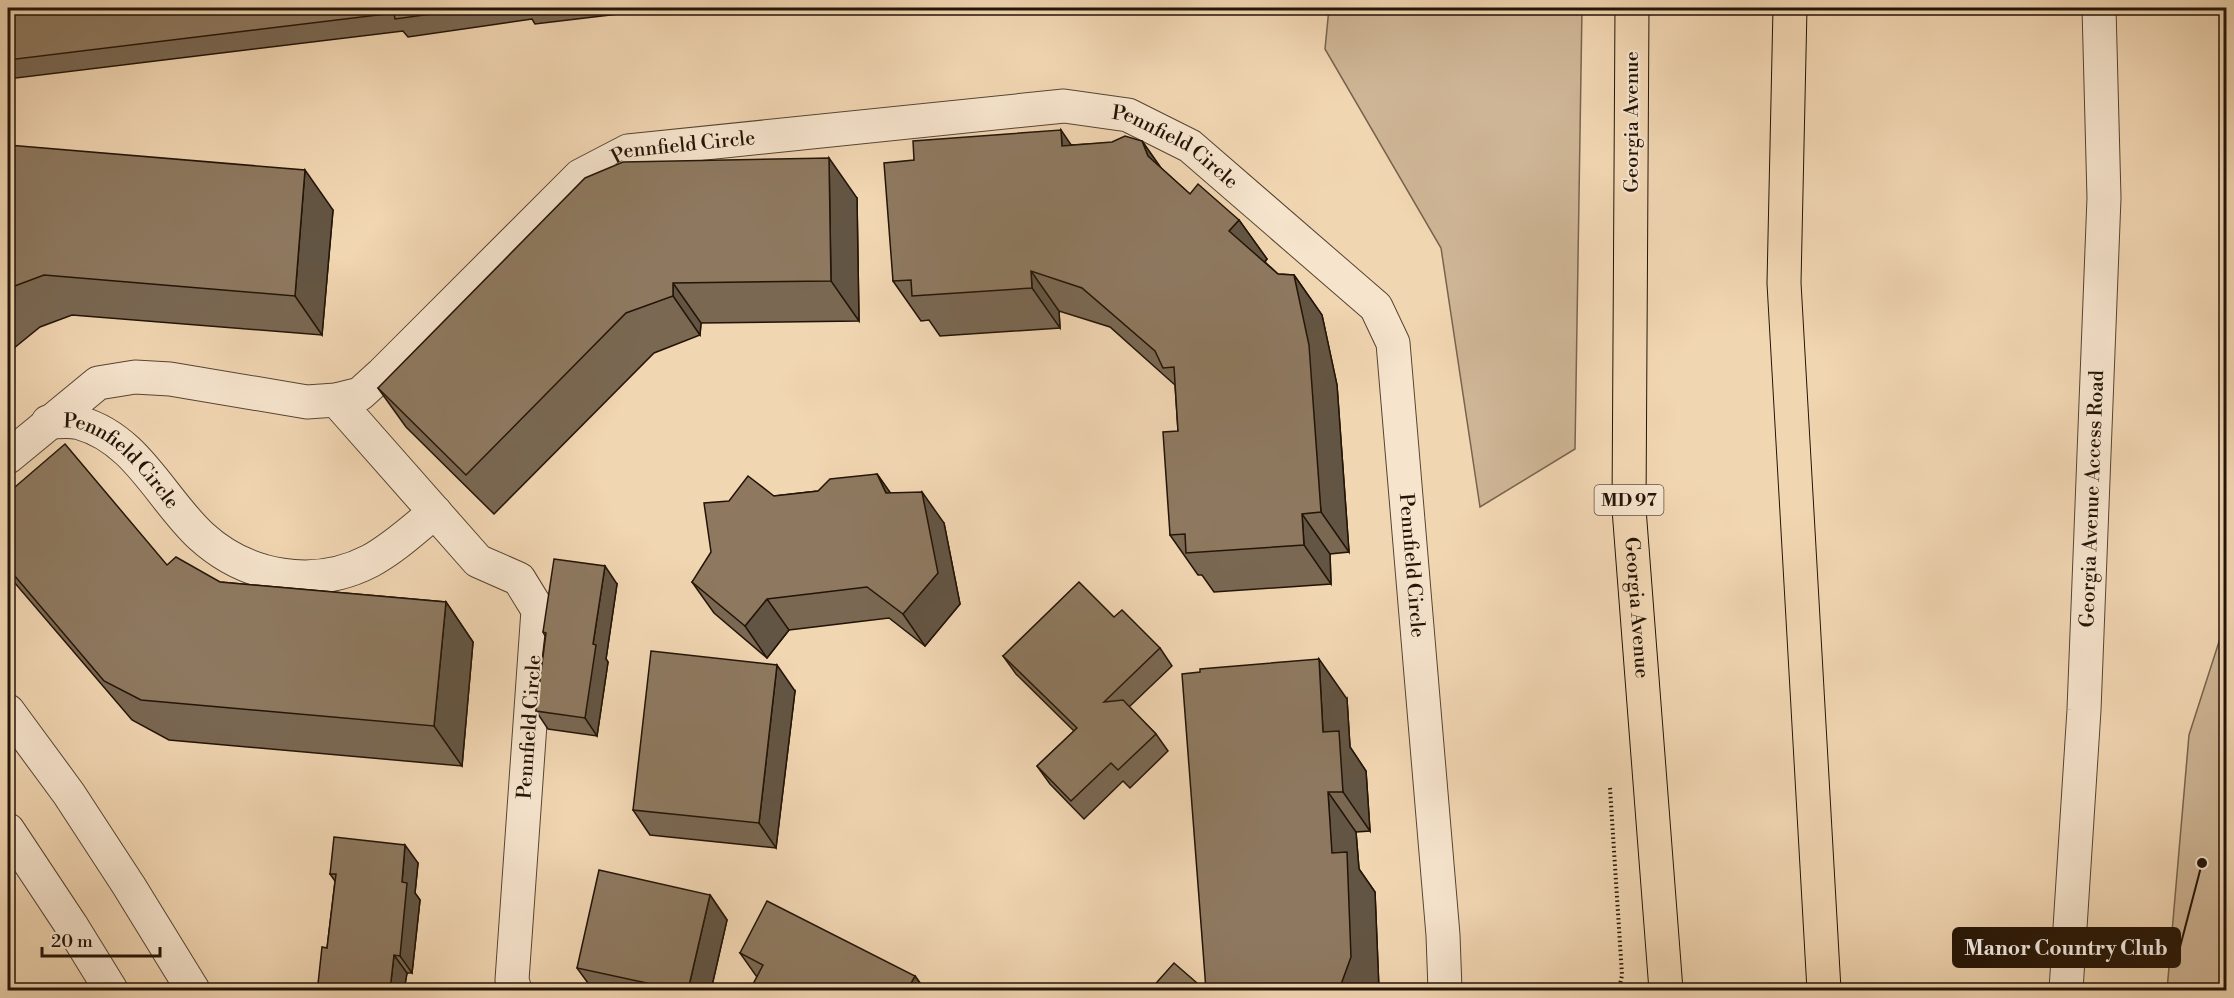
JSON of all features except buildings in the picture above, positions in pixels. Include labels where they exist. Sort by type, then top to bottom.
[{"type":"main road","name":"Georgia Avenue","points":[[1632,8],[1629,508],[1666,990]]},
{"type":"main road","points":[[1790,8],[1784,283],[1824,990]]},
{"type":"street","name":"Georgia Avenue Access Road","points":[[2066,990],[2084,710],[2104,198],[2099,8]]},
{"type":"street","name":"Pennfield Circle","points":[[8,457],[98,383],[135,377],[170,379],[308,402],[336,400],[360,394],[580,176],[628,151],[1064,106],[1128,115],[1190,146],[1376,307],[1393,343],[1446,990]]},
{"type":"street","name":"Pennfield Circle","points":[[336,400],[478,561],[519,579],[538,610],[512,980],[515,990]]},
{"type":"street","name":"Pennfield Circle","points":[[48,422],[79,422],[115,439],[139,462],[202,536],[245,566],[289,577],[332,576],[370,561],[435,512]]},
{"type":"street","points":[[8,711],[69,794],[193,990]]},
{"type":"street","points":[[8,830],[111,990]]},
{"type":"shaded area","points":[[1329,8],[1582,8],[1575,449],[1480,507],[1441,248],[1325,49]]},
{"type":"shaded area","points":[[2226,620],[2226,990],[2167,990],[2189,735]]},
{"type":"place","name":"Manor Country Club","points":[[2202,863]]}]
